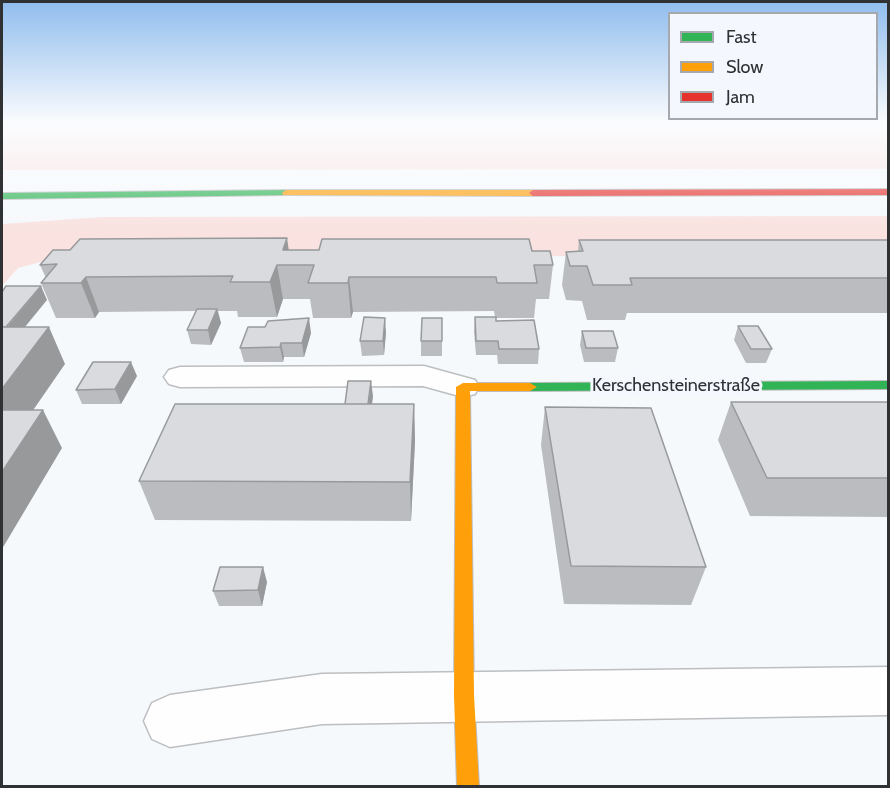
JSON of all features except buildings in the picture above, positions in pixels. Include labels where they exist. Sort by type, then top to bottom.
[{"type":"main road","points":[[2,196],[200,193],[888,192]]},
{"type":"main road","name":"Kerschensteinerstraße","points":[[463,387],[888,385]]},
{"type":"main road","points":[[463,387],[464,695],[468,786]]},
{"type":"street","name":"Kerschensteinerstraße","points":[[180,377],[424,376],[463,387]]},
{"type":"street","points":[[170,722],[322,699],[464,695],[888,691]]},
{"type":"shaded area","points":[[2,159],[888,159],[888,169],[2,170]]},
{"type":"shaded area","points":[[888,216],[888,255],[56,258],[18,268],[2,286],[2,224],[103,217]]},
{"type":"traffic: fast","points":[[2,196],[286,193]]},
{"type":"traffic: fast","points":[[530,387],[888,385]]},
{"type":"traffic: slow","points":[[286,193],[533,193]]},
{"type":"traffic: slow","points":[[468,786],[464,695],[463,387],[530,387]]},
{"type":"traffic: jam","points":[[533,193],[888,192]]}]
